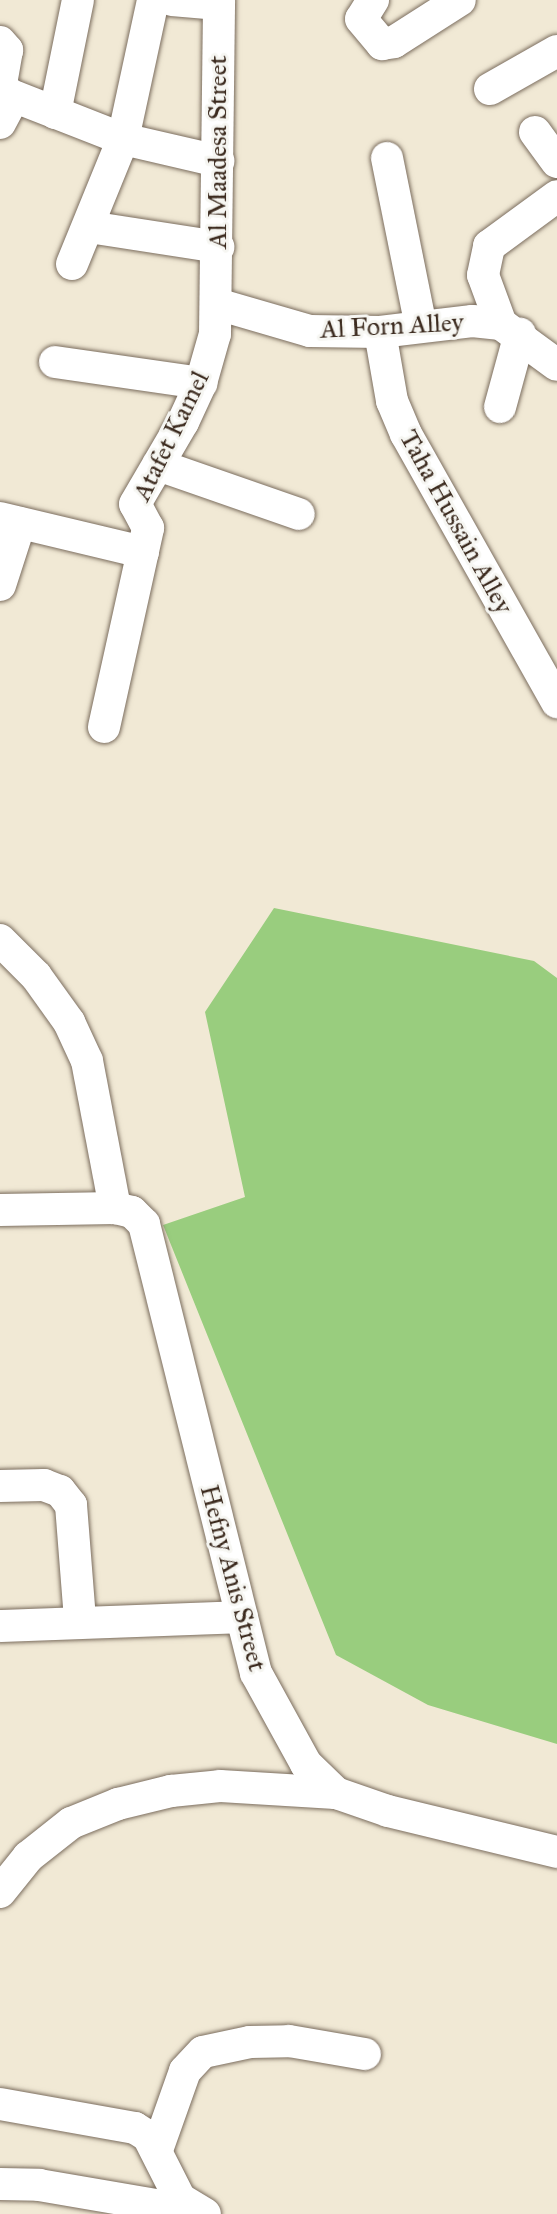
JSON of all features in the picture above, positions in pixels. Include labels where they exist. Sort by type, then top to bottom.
[{"type":"street","points":[[55,113],[78,0]]},
{"type":"street","points":[[72,264],[89,228],[123,139],[153,0]]},
{"type":"street","points":[[172,0],[219,2]]},
{"type":"street","points":[[367,9],[382,44],[388,44],[460,0]]},
{"type":"street","name":"Al Maadesa Street","points":[[218,304],[219,2]]},
{"type":"street","points":[[0,42],[8,56],[1,83],[7,110],[55,113],[123,139],[218,161]]},
{"type":"street","points":[[490,89],[557,51]]},
{"type":"street","points":[[536,132],[557,162]]},
{"type":"street","points":[[387,158],[421,326]]},
{"type":"street","points":[[557,196],[489,246],[484,275],[511,329],[557,365]]},
{"type":"street","points":[[89,228],[218,247]]},
{"type":"street","name":"Al Forn Alley","points":[[218,304],[310,331],[380,332],[421,326],[511,329]]},
{"type":"street","name":"Atafet Kamel","points":[[104,727],[148,524],[135,504],[201,383],[218,304]]},
{"type":"street","points":[[500,407],[511,329]]},
{"type":"street","name":"Taha Hussain Alley","points":[[380,332],[392,401],[405,434],[555,692]]},
{"type":"street","points":[[55,362],[201,383]]},
{"type":"street","points":[[158,465],[299,514]]},
{"type":"street","points":[[0,585],[10,520],[143,552]]},
{"type":"street","points":[[0,940],[43,986],[69,1023],[88,1061],[115,1208],[0,1210]]},
{"type":"street","name":"Hefny Anis Street","points":[[115,1208],[132,1212],[144,1224],[256,1673],[279,1721],[306,1764],[336,1793],[388,1811],[557,1852]]},
{"type":"street","points":[[0,1486],[44,1485],[60,1491],[71,1505],[80,1620]]},
{"type":"street","points":[[0,1626],[80,1620],[242,1617]]},
{"type":"street","points":[[0,1892],[28,1857],[71,1823],[118,1804],[171,1791],[220,1786],[336,1793]]},
{"type":"street","points":[[157,2150],[184,2071],[203,2052],[250,2042],[289,2041],[365,2054]]},
{"type":"street","points":[[0,2104],[135,2129],[148,2136],[157,2150],[169,2186],[180,2200],[204,2213]]},
{"type":"street","points":[[0,2184],[39,2185],[204,2213]]},
{"type":"green space","points":[[274,908],[534,961],[557,978],[557,1744],[428,1705],[336,1655],[163,1225],[245,1197],[205,1012]]}]
